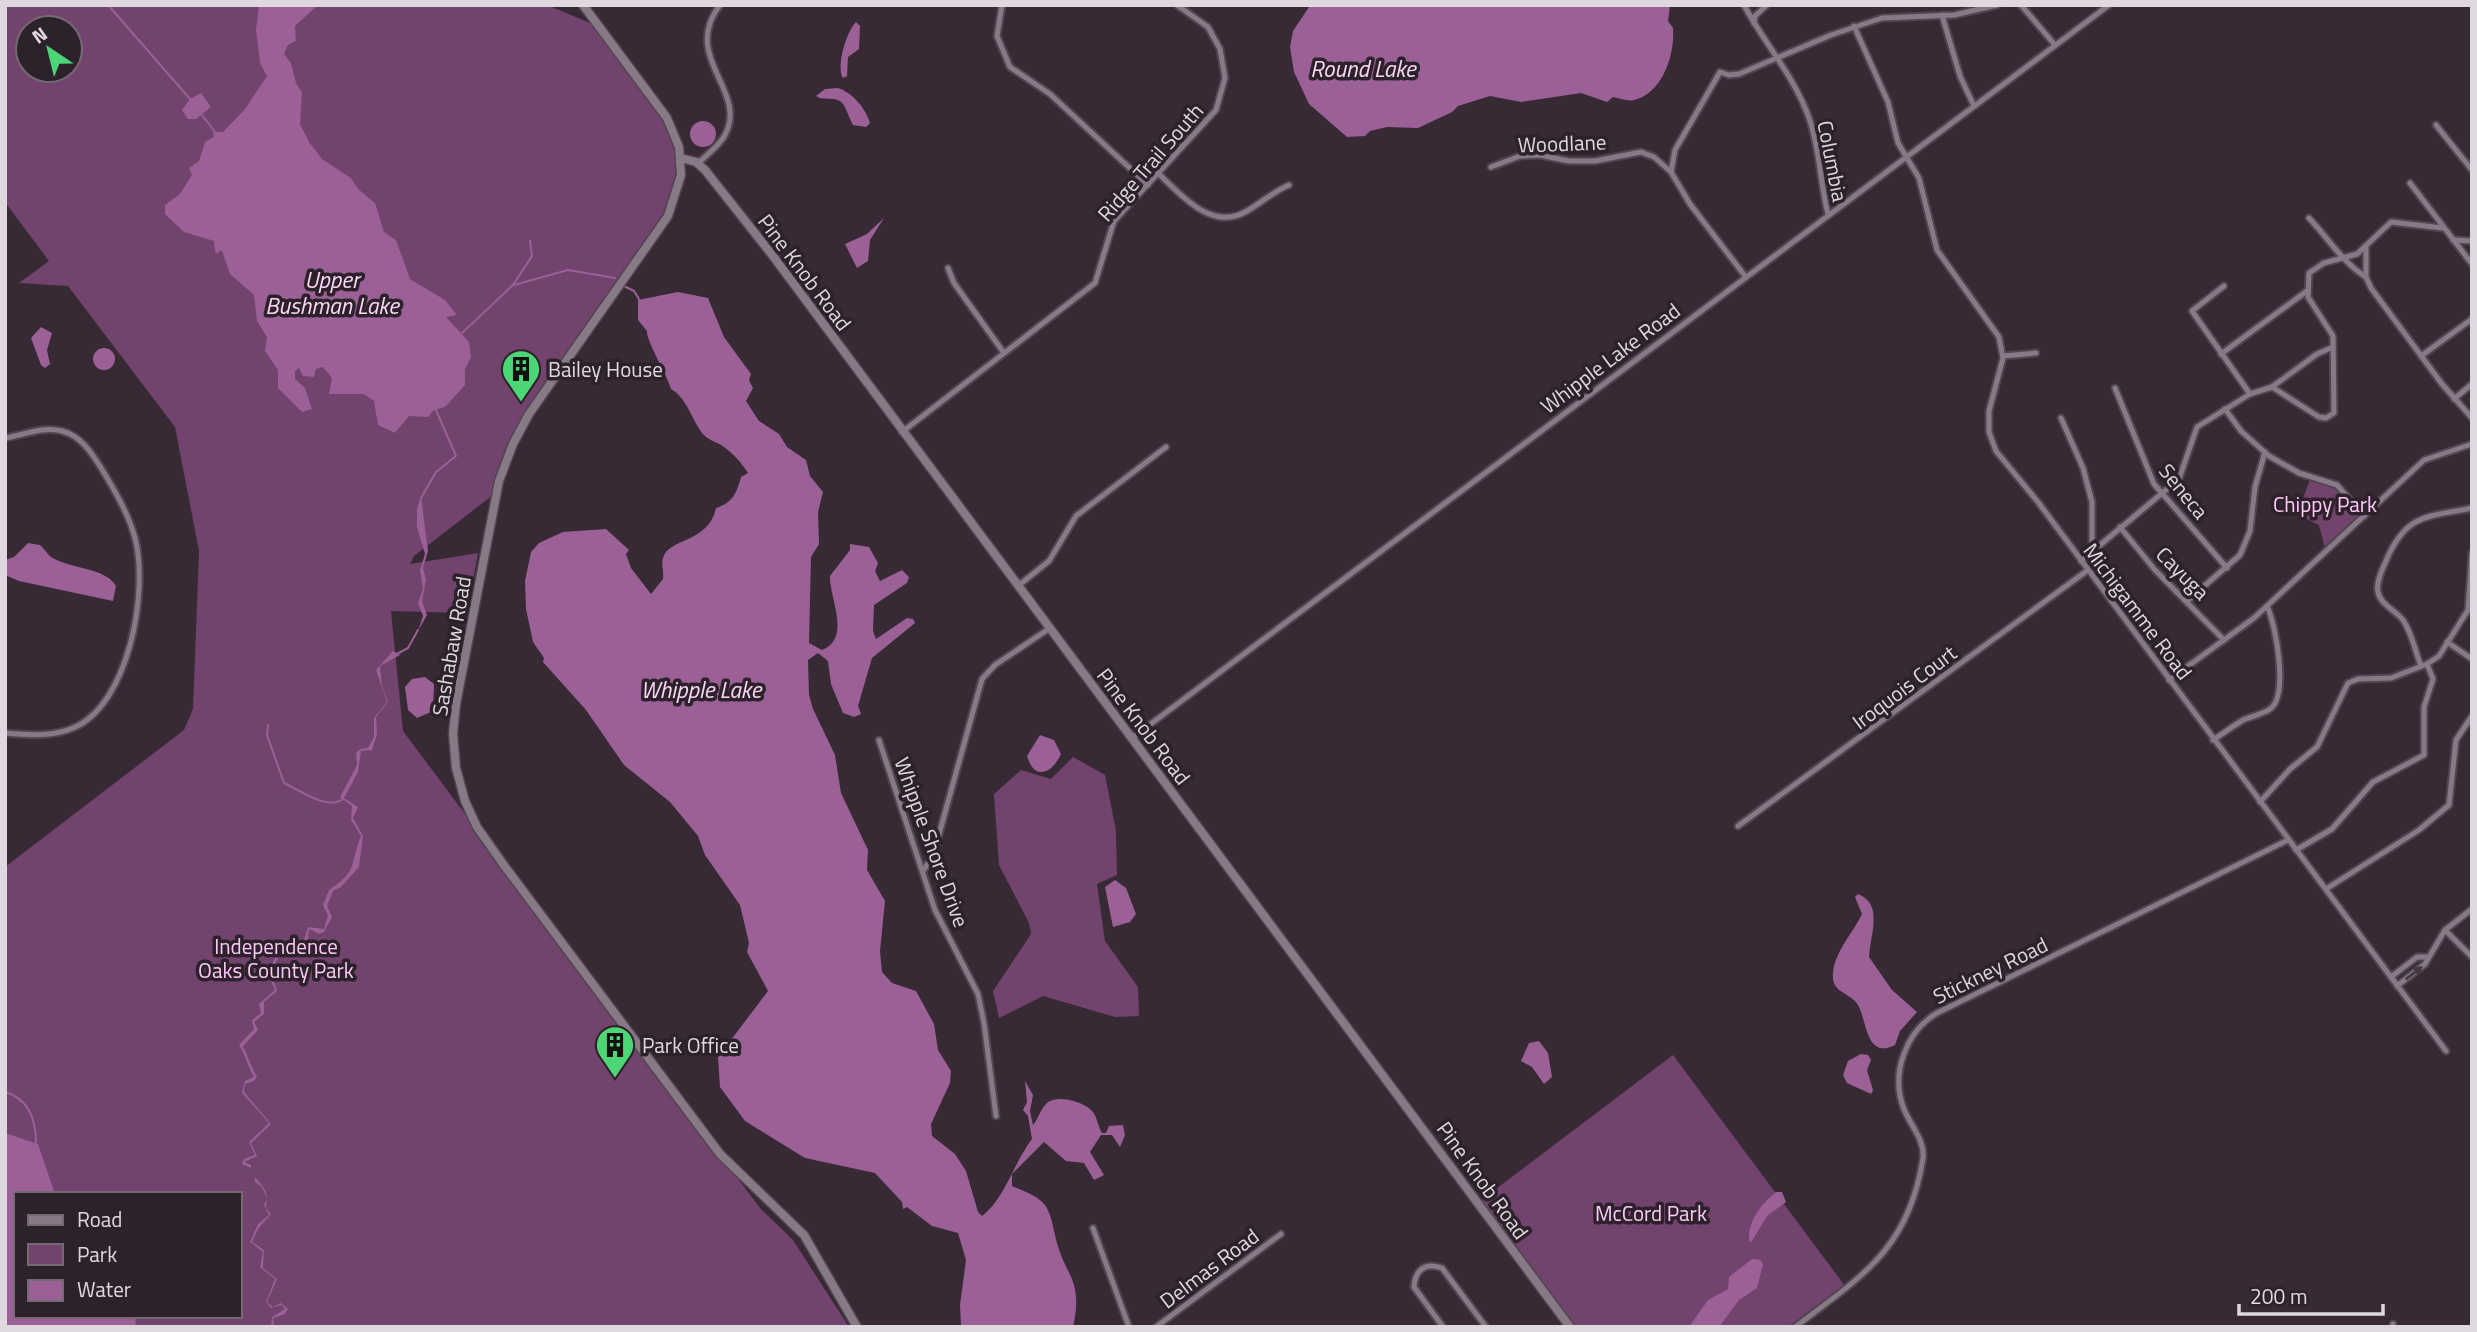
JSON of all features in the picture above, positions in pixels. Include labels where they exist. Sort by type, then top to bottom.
[{"type":"main road","name":"Sashabaw Road","points":[[583,5],[664,114],[676,136],[681,158],[680,182],[670,212],[529,414],[507,458],[497,490],[456,704],[453,734],[456,768],[466,804],[485,839],[720,1154],[804,1236],[857,1327]]},
{"type":"main road","points":[[681,158],[698,163]]},
{"type":"main road","name":"Pine Knob Road","points":[[698,163],[773,256],[1570,1327]]},
{"type":"street","points":[[698,163],[722,140],[730,122],[729,101],[709,62],[706,43],[709,24],[719,5]]},
{"type":"street","points":[[1002,5],[997,35],[1001,52],[1010,66],[1050,94],[1148,185]]},
{"type":"street","name":"Ridge Trail South","points":[[902,432],[1095,283],[1102,267],[1111,227],[1207,122],[1224,90],[1223,59],[1214,36],[1199,19],[1177,5]]},
{"type":"street","name":"Columbia","points":[[1744,5],[1797,89],[1809,117],[1828,214]]},
{"type":"street","points":[[1754,23],[1755,16],[1767,5]]},
{"type":"street","points":[[1745,276],[1690,204],[1671,172],[1675,150],[1720,72],[1739,74],[1854,26],[1893,16],[1942,15],[1997,5]]},
{"type":"street","points":[[2021,5],[2055,45]]},
{"type":"street","name":"Whipple Lake Road","points":[[1132,738],[2109,5]]},
{"type":"street","points":[[1942,15],[1960,76],[1974,106]]},
{"type":"street","points":[[1854,26],[1888,102],[1894,133],[1919,178],[1937,250],[1996,331],[2003,356],[2036,352]]},
{"type":"street","points":[[2436,125],[2472,170]]},
{"type":"street","name":"Woodlane","points":[[1491,167],[1520,156],[1540,155],[1582,162],[1641,152],[1654,156],[1671,172]]},
{"type":"street","points":[[1159,174],[1191,204],[1218,217],[1244,213],[1289,185]]},
{"type":"street","points":[[2410,183],[2472,264]]},
{"type":"street","points":[[2309,218],[2340,251],[2344,260],[2366,277],[2421,356],[2472,418]]},
{"type":"street","points":[[2272,387],[2319,417],[2326,418],[2334,413],[2331,331],[2310,302],[2306,290],[2307,279],[2313,269],[2344,260],[2366,248],[2391,222],[2443,228]]},
{"type":"street","points":[[2453,240],[2472,241]]},
{"type":"street","points":[[2366,248],[2366,277]]},
{"type":"street","points":[[948,268],[954,283],[1004,353]]},
{"type":"street","points":[[2224,286],[2192,311],[2250,394]]},
{"type":"street","points":[[2221,354],[2306,290]]},
{"type":"street","points":[[2421,356],[2472,319]]},
{"type":"street","points":[[2081,561],[2184,471],[2197,428],[2250,394],[2272,387],[2317,354],[2333,347]]},
{"type":"street","name":"Michigamme Road","points":[[2003,356],[1989,411],[1992,443],[2446,1051]]},
{"type":"street","points":[[2454,399],[2472,384]]},
{"type":"street","name":"Seneca","points":[[2115,388],[2144,464],[2162,493],[2227,568]]},
{"type":"street","points":[[2225,409],[2241,431],[2265,453],[2288,468],[2343,489],[2364,516]]},
{"type":"street","points":[[2061,418],[2083,468],[2092,502],[2092,552]]},
{"type":"street","points":[[5,438],[45,429],[64,432],[81,440],[124,510],[135,538],[140,579],[135,615],[119,679],[106,702],[85,722],[65,731],[5,733]]},
{"type":"street","points":[[2169,680],[2267,606],[2424,460],[2472,444]]},
{"type":"street","points":[[1018,586],[1055,554],[1076,516],[1166,447]]},
{"type":"street","points":[[2187,601],[2233,565],[2246,543],[2255,487],[2265,453]]},
{"type":"street","points":[[2296,850],[2332,829],[2363,793],[2384,775],[2424,755],[2424,707],[2433,679],[2404,621],[2381,599],[2378,592],[2381,572],[2401,534],[2413,523],[2427,515],[2472,508]]},
{"type":"street","name":"Cayuga","points":[[2120,527],[2155,569],[2224,640]]},
{"type":"street","points":[[2260,802],[2290,769],[2317,747],[2348,683],[2358,679],[2391,678],[2424,665],[2438,656],[2468,610],[2472,554]]},
{"type":"street","name":"Iroquois Court","points":[[1738,826],[2088,570]]},
{"type":"street","points":[[2213,740],[2245,720],[2269,710],[2278,702],[2281,690],[2277,645],[2267,606]]},
{"type":"street","points":[[923,871],[933,856],[982,679],[995,665],[1050,628]]},
{"type":"street","points":[[2447,642],[2472,659]]},
{"type":"street","points":[[2326,890],[2418,830],[2449,805],[2456,740],[2472,716]]},
{"type":"street","name":"Whipple Shore Drive","points":[[879,740],[935,910],[978,994],[996,1116]]},
{"type":"street","name":"Stickney Road","points":[[1795,1327],[1859,1280],[1888,1251],[1905,1217],[1923,1155],[1920,1139],[1904,1109],[1898,1083],[1904,1054],[1919,1026],[1943,1010],[2288,840]]},
{"type":"street","points":[[2397,986],[2425,964],[2445,930],[2472,909]]},
{"type":"street","points":[[2445,930],[2472,957]]},
{"type":"street","points":[[2391,977],[2417,957],[2428,957]]},
{"type":"street","points":[[1093,1228],[1129,1327]]},
{"type":"street","name":"Delmas Road","points":[[1156,1327],[1281,1234]]},
{"type":"street","points":[[1443,1327],[1414,1287],[1415,1276],[1422,1267],[1433,1265],[1442,1268],[1486,1327]]},
{"type":"green space","name":"Independence Oaks County Park","points":[[5,5],[547,5],[595,25],[664,120],[676,159],[674,184],[659,222],[521,420],[505,452],[493,495],[414,556],[410,564],[478,553],[467,613],[391,611],[403,731],[760,1208],[793,1240],[849,1327],[5,1327],[5,867],[184,730],[193,709],[199,551],[175,427],[68,286],[19,283],[49,261],[5,202]]},
{"type":"green space","name":"Chippy Park","points":[[2311,477],[2337,485],[2364,516],[2326,552],[2319,525],[2297,514]]},
{"type":"green space","points":[[1073,757],[1105,775],[1116,831],[1117,875],[1097,884],[1105,941],[1138,987],[1139,1016],[1115,1017],[1043,996],[999,1018],[993,991],[1031,934],[1029,923],[999,865],[994,794],[1021,770],[1051,779]]},
{"type":"green space","name":"McCord Park","points":[[1673,1055],[1845,1286],[1790,1327],[1574,1327],[1480,1201]]},
{"type":"water","name":"Upper Bushman Lake","points":[[259,5],[318,5],[295,26],[296,41],[288,45],[284,54],[291,63],[296,83],[302,92],[300,124],[322,159],[351,178],[358,189],[375,203],[384,232],[396,240],[410,279],[445,300],[457,315],[446,317],[469,342],[471,357],[465,369],[465,385],[445,407],[434,410],[428,417],[409,416],[395,433],[378,425],[374,401],[364,394],[329,394],[332,378],[323,367],[316,369],[314,377],[303,376],[299,368],[295,371],[295,379],[305,388],[312,409],[302,412],[278,388],[278,370],[265,351],[267,337],[257,321],[254,295],[230,274],[222,251],[218,254],[215,251],[214,241],[184,232],[165,214],[165,205],[180,194],[192,175],[189,168],[199,161],[205,142],[214,137],[213,132],[223,132],[245,109],[267,76],[260,63],[256,30]]},
{"type":"water","name":"Round Lake","points":[[1670,5],[1668,21],[1673,28],[1672,49],[1660,81],[1644,96],[1634,100],[1613,97],[1607,102],[1581,93],[1521,102],[1490,96],[1458,106],[1452,112],[1418,128],[1387,127],[1370,131],[1365,136],[1347,137],[1309,104],[1294,72],[1290,47],[1293,31],[1309,7]]},
{"type":"water","points":[[856,22],[860,26],[859,49],[848,57],[847,76],[843,78],[843,50]]},
{"type":"water","points":[[838,88],[849,94],[862,107],[870,123],[866,127],[853,125],[840,101],[816,96],[825,89]]},
{"type":"water","points":[[201,93],[211,107],[196,119],[188,119],[182,110],[190,99]]},
{"type":"water","points":[[703,121],[712,125],[716,134],[712,143],[703,147],[694,143],[690,134],[694,125]]},
{"type":"water","points":[[884,218],[870,240],[868,261],[857,268],[845,244],[867,234]]},
{"type":"water","name":"Whipple Lake","points":[[678,292],[708,298],[724,337],[751,374],[749,380],[753,388],[746,401],[759,421],[779,434],[787,447],[806,460],[810,476],[823,492],[818,512],[819,544],[811,557],[809,643],[822,650],[831,644],[836,636],[837,616],[830,576],[850,550],[850,544],[869,547],[878,563],[875,571],[880,581],[902,570],[909,577],[907,583],[874,605],[873,631],[876,639],[907,618],[913,619],[915,623],[872,658],[858,706],[861,714],[854,717],[843,713],[831,684],[828,661],[818,653],[808,660],[809,695],[835,755],[841,793],[868,850],[867,870],[885,901],[880,951],[882,972],[892,983],[916,991],[934,1024],[938,1050],[951,1071],[950,1083],[931,1124],[932,1136],[955,1154],[966,1171],[978,1212],[982,1216],[997,1200],[1032,1139],[1028,1116],[1023,1110],[1027,1102],[1025,1081],[1033,1095],[1030,1111],[1033,1125],[1048,1102],[1063,1099],[1075,1101],[1090,1109],[1102,1133],[1106,1133],[1109,1126],[1123,1125],[1125,1135],[1120,1147],[1112,1135],[1101,1135],[1090,1152],[1104,1175],[1094,1180],[1084,1163],[1066,1161],[1044,1142],[1012,1174],[1012,1186],[1038,1199],[1049,1213],[1059,1249],[1075,1287],[1076,1310],[1073,1327],[961,1327],[960,1305],[966,1260],[958,1233],[932,1226],[907,1207],[903,1209],[902,1202],[875,1173],[805,1158],[745,1121],[720,1087],[718,1057],[768,991],[747,952],[749,943],[740,905],[705,855],[698,836],[670,802],[624,765],[586,710],[543,662],[544,658],[533,642],[526,609],[525,581],[531,552],[539,543],[563,532],[606,529],[629,550],[626,554],[631,568],[651,594],[663,579],[662,561],[666,552],[705,528],[716,508],[730,500],[741,477],[748,473],[729,451],[702,433],[685,403],[671,389],[647,331],[638,320],[638,300]]},
{"type":"water","points":[[41,327],[52,333],[47,350],[50,364],[45,368],[41,365],[31,338]]},
{"type":"water","points":[[104,348],[112,351],[115,359],[112,367],[104,370],[96,367],[93,359],[96,351]]},
{"type":"water","points":[[421,496],[428,551],[423,568],[426,579],[422,601],[427,615],[418,631],[423,616],[418,603],[423,589],[420,570],[425,554],[417,527],[417,509]]},
{"type":"water","points":[[28,543],[40,545],[59,561],[104,575],[116,586],[113,601],[19,581],[5,575],[5,560],[14,557]]},
{"type":"water","points":[[393,651],[400,655],[380,666],[382,686],[388,702],[376,717],[377,734],[372,750],[361,751],[358,772],[344,798],[358,807],[353,818],[363,836],[359,867],[341,887],[333,891],[327,906],[332,917],[324,932],[319,934],[309,929],[308,939],[296,951],[282,950],[274,966],[282,975],[274,981],[277,991],[264,1002],[264,1014],[254,1022],[258,1030],[243,1046],[257,1077],[245,1084],[244,1092],[271,1124],[251,1143],[257,1156],[244,1162],[251,1165],[251,1168],[242,1164],[244,1159],[255,1155],[249,1142],[269,1123],[242,1093],[245,1081],[254,1077],[239,1045],[254,1029],[252,1020],[261,1013],[259,1004],[275,990],[271,981],[279,974],[272,964],[280,948],[294,948],[304,940],[308,927],[324,929],[328,915],[323,905],[329,890],[345,877],[352,866],[361,836],[351,820],[352,806],[340,797],[357,765],[356,753],[360,749],[368,748],[374,737],[374,718],[387,702],[376,670]]},
{"type":"water","points":[[425,677],[434,684],[433,711],[417,718],[408,710],[405,687],[412,679]]},
{"type":"water","points":[[1040,735],[1054,740],[1061,754],[1053,766],[1043,772],[1034,769],[1027,756]]},
{"type":"water","points":[[1115,880],[1126,888],[1136,914],[1130,922],[1113,927],[1105,887]]},
{"type":"water","points":[[1858,894],[1871,905],[1873,913],[1869,957],[1892,990],[1917,1012],[1900,1031],[1895,1045],[1885,1048],[1873,1043],[1858,1005],[1838,989],[1833,980],[1837,957],[1862,914],[1855,897]]},
{"type":"water","points":[[1539,1041],[1548,1053],[1552,1077],[1544,1084],[1532,1067],[1521,1061],[1529,1043]]},
{"type":"water","points":[[1861,1054],[1868,1055],[1871,1060],[1867,1070],[1873,1090],[1871,1094],[1847,1083],[1843,1075],[1848,1061]]},
{"type":"water","points":[[5,1133],[38,1144],[54,1192],[14,1192],[14,1318],[135,1318],[136,1327],[5,1327]]},
{"type":"water","points":[[255,1177],[264,1188],[267,1198],[262,1187],[255,1182]]},
{"type":"water","points":[[1776,1192],[1782,1192],[1786,1202],[1767,1216],[1749,1242],[1756,1214]]},
{"type":"water","points":[[267,1200],[266,1208],[271,1214],[258,1229],[252,1242],[264,1250],[263,1268],[277,1279],[267,1302],[273,1307],[281,1303],[288,1309],[285,1314],[273,1318],[274,1327],[271,1327],[272,1317],[285,1309],[282,1305],[271,1308],[266,1302],[275,1279],[260,1267],[263,1252],[250,1242],[258,1224],[269,1215],[264,1205]]},
{"type":"water","points":[[1752,1259],[1760,1260],[1763,1264],[1757,1288],[1739,1300],[1719,1327],[1689,1327],[1708,1300],[1728,1289],[1729,1277]]},
{"type":"waterway","points":[[108,5],[190,99]]},
{"type":"waterway","points":[[202,115],[215,132]]},
{"type":"waterway","points":[[462,333],[513,285],[532,256],[530,241]]},
{"type":"waterway","points":[[514,285],[568,270],[615,278]]},
{"type":"waterway","points":[[624,286],[634,291],[639,299]]},
{"type":"waterway","points":[[421,498],[436,472],[456,456],[436,410]]},
{"type":"waterway","points":[[395,655],[408,648],[418,630]]},
{"type":"waterway","points":[[268,725],[267,735],[284,783],[329,803],[343,799]]},
{"type":"waterway","points":[[5,1092],[20,1100],[30,1111],[35,1126],[36,1143]]},
{"type":"place","name":"Bailey House","points":[[521,403]]},
{"type":"place","name":"Park Office","points":[[615,1079]]}]
